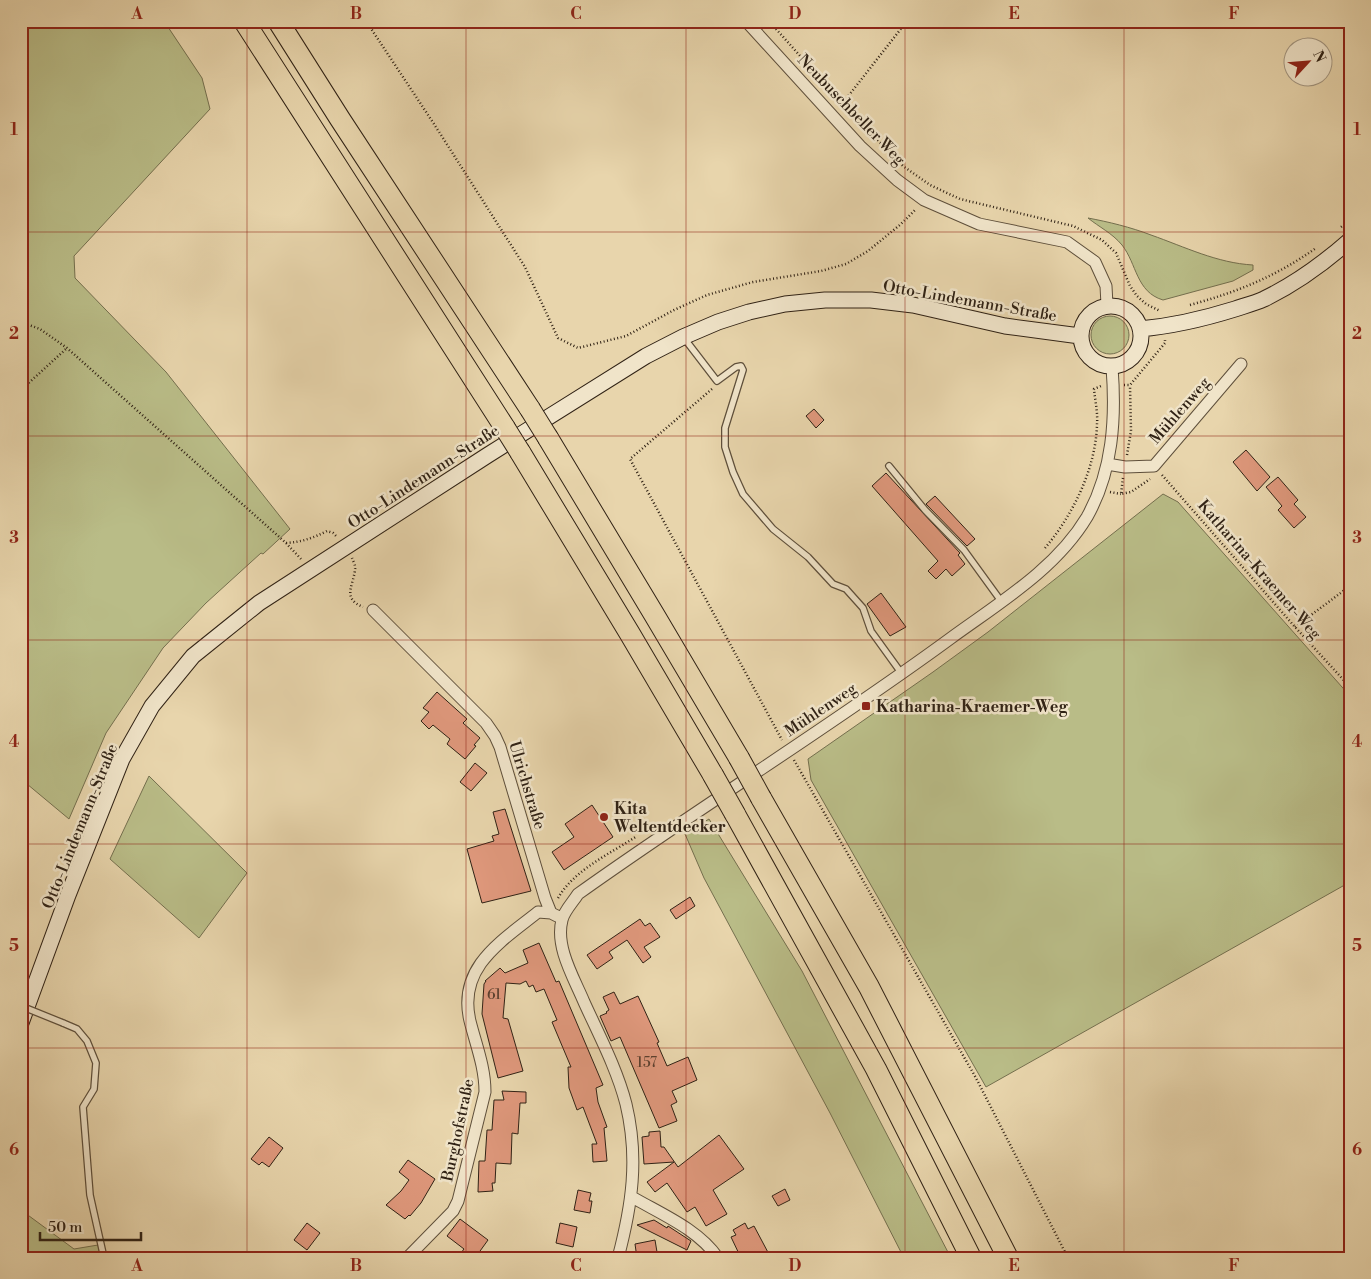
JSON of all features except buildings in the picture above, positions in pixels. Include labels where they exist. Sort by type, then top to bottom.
[{"type":"highway","points":[[244,21],[505,428],[630,634],[735,814],[876,1070],[971,1258]]},
{"type":"highway","points":[[278,21],[530,409],[739,758],[869,987],[1008,1258]]},
{"type":"street","name":"Neubuschbeller Weg","points":[[746,21],[868,153],[897,180],[924,200],[979,224],[1067,242],[1095,262],[1106,286],[1107,306]]},
{"type":"street","points":[[1140,329],[1164,327],[1201,320],[1263,300],[1304,276],[1350,240]]},
{"type":"street","name":"Otto-Lindemann-Straße","points":[[21,1024],[68,895],[122,759],[152,706],[193,656],[259,603],[488,455],[646,356],[718,322],[749,312],[785,304],[825,300],[871,300],[913,305],[1005,326],[1080,336]]},
{"type":"street","points":[[1116,306],[1124,308],[1137,320],[1140,329],[1140,346],[1129,361],[1121,365],[1112,367],[1093,361],[1086,354],[1082,346],[1081,327],[1085,319],[1098,308],[1116,306]]},
{"type":"street","name":"Mühlenweg","points":[[1107,464],[1125,467],[1154,466],[1241,364]]},
{"type":"street","name":"Mühlenweg","points":[[562,918],[578,894],[902,674],[1032,578],[1065,546],[1086,517],[1099,491],[1111,451],[1114,412],[1112,367]]},
{"type":"street","name":"Ulrichstraße","points":[[373,610],[486,723],[495,736],[551,913]]},
{"type":"street","name":"Burghofstraße","points":[[407,1258],[453,1211],[461,1192],[485,1092],[485,1075],[468,1004],[471,982],[479,964],[497,945],[538,912],[551,913]]},
{"type":"street","points":[[551,913],[562,918],[560,940],[571,971],[614,1069],[626,1103],[632,1132],[632,1197],[618,1258]]},
{"type":"street","points":[[632,1197],[696,1235],[711,1248],[718,1258]]},
{"type":"lane","points":[[683,337],[717,381],[736,367],[741,366],[743,370],[725,428],[725,447],[743,494],[773,529],[808,556],[833,584],[846,589],[863,608],[871,631],[902,674]]},
{"type":"lane","points":[[888,466],[925,510],[964,550],[1001,601]]},
{"type":"lane","points":[[21,1006],[77,1029],[87,1041],[96,1063],[94,1089],[83,1107],[90,1195],[104,1258]]},
{"type":"path","points":[[366,21],[525,267],[558,338],[578,348],[626,336],[674,310],[707,295],[753,282],[822,271],[846,264],[868,251],[895,230],[924,200]]},
{"type":"path","points":[[769,21],[842,104],[903,166],[930,185],[960,199],[1073,226],[1102,240],[1116,253],[1130,286],[1137,296],[1160,312],[1168,310]]},
{"type":"path","points":[[833,114],[907,21]]},
{"type":"path","points":[[1336,232],[1350,220]]},
{"type":"path","points":[[1184,307],[1256,284],[1292,265],[1322,243]]},
{"type":"path","points":[[21,322],[40,329],[67,348],[286,543],[309,571]]},
{"type":"path","points":[[21,390],[67,348]]},
{"type":"path","points":[[717,381],[711,391],[630,459],[789,752],[976,1078],[1068,1258]]},
{"type":"path","points":[[1130,385],[1131,431],[1120,494],[1131,492],[1142,486],[1150,479],[1154,466]]},
{"type":"path","name":"Katharina-Kraemer-Weg","points":[[1154,466],[1350,687]]},
{"type":"path","points":[[286,543],[299,543],[328,531],[333,533],[347,547],[356,569],[350,593],[354,601],[361,606],[373,610]]},
{"type":"path","points":[[1295,626],[1350,586]]},
{"type":"green space","points":[[21,21],[164,21],[202,78],[210,109],[74,256],[75,278],[166,372],[290,529],[206,603],[163,648],[106,733],[69,819],[21,779]]},
{"type":"green space","points":[[1088,218],[1135,230],[1214,258],[1253,265],[1253,270],[1233,281],[1163,300],[1147,291],[1122,245]]},
{"type":"green space","points":[[1110,316],[1123,322],[1129,335],[1123,348],[1110,354],[1097,348],[1091,335],[1097,322]]},
{"type":"green space","points":[[1163,494],[1178,502],[1350,696],[1350,882],[986,1087],[811,780],[808,759],[988,632]]},
{"type":"green space","points":[[149,776],[247,873],[199,938],[110,859]]},
{"type":"green space","points":[[709,819],[802,971],[951,1258],[904,1258],[830,1113],[704,878],[685,834]]},
{"type":"green space","points":[[21,1210],[74,1249],[98,1245],[101,1258],[21,1258]]},
{"type":"place","name":"Katharina-Kraemer-Weg","points":[[866,706]]},
{"type":"place","name":"Kita Weltentdecker","points":[[604,817]]}]
